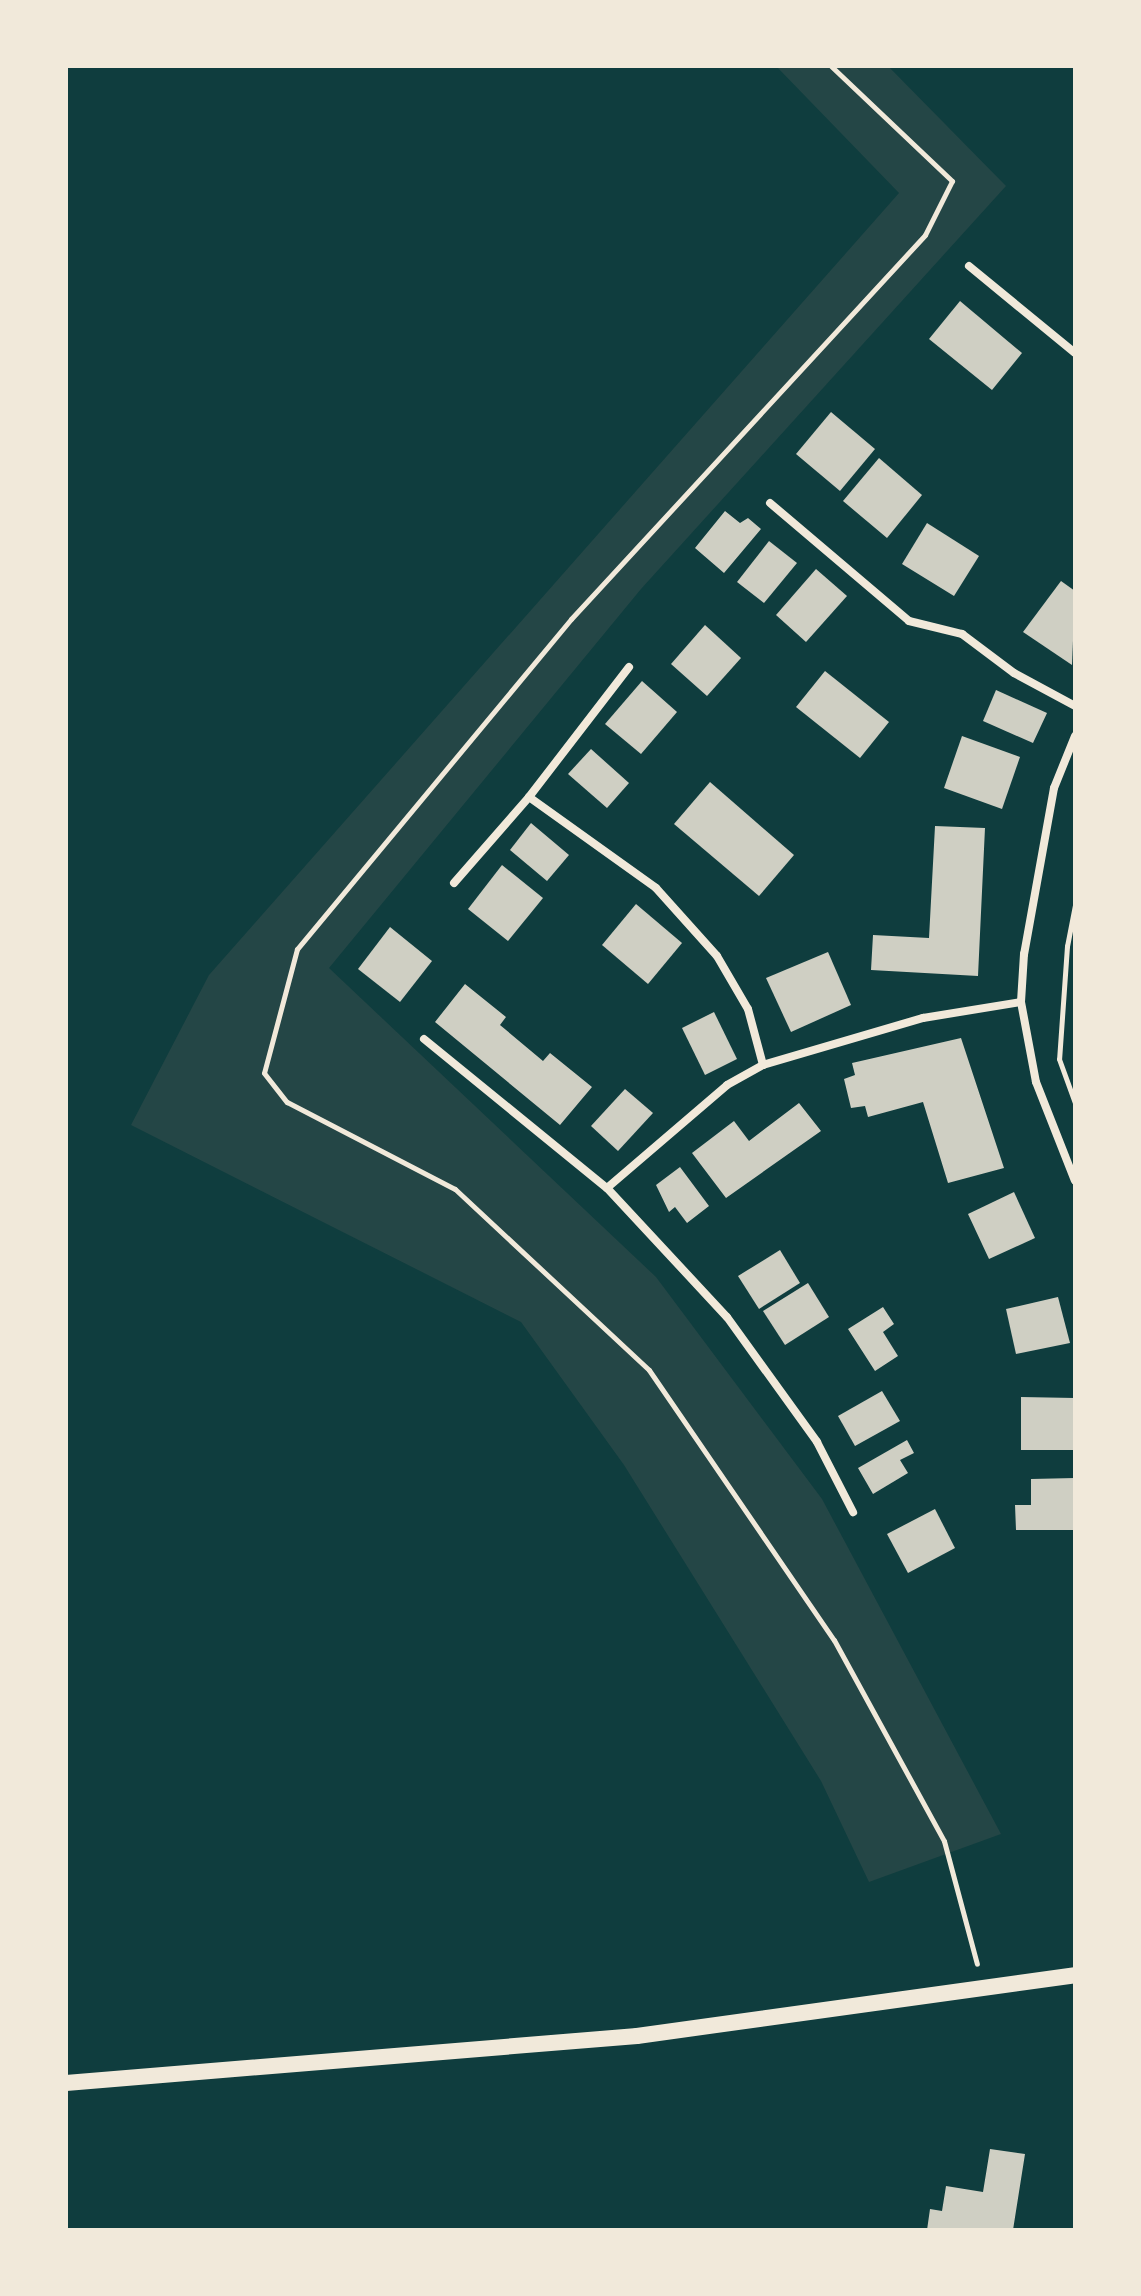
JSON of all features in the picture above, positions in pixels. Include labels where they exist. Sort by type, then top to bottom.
[{"type":"main road","points":[[66,2083],[637,2036],[1075,1975]]},
{"type":"street","points":[[969,266],[1075,353]]},
{"type":"street","points":[[770,503],[909,621],[962,634],[1014,673],[1075,706]]},
{"type":"street","points":[[454,883],[529,797],[629,667]]},
{"type":"street","points":[[1075,736],[1054,788],[1024,954],[1021,1002],[1036,1082],[1075,1181]]},
{"type":"street","points":[[529,797],[656,888],[717,956],[748,1009],[763,1065]]},
{"type":"street","points":[[607,1188],[727,1085],[763,1065],[923,1018],[1021,1002]]},
{"type":"street","points":[[424,1039],[607,1188],[727,1317],[817,1442],[853,1512]]},
{"type":"path","points":[[831,66],[952,181],[925,235],[571,619],[297,949],[264,1073],[287,1102],[455,1189],[649,1370],[834,1640],[937,1828],[984,1988]]},
{"type":"path","points":[[1075,905],[1067,946],[1059,1059],[1075,1103]]},
{"type":"shaded area","points":[[776,66],[888,66],[1006,186],[641,589],[329,968],[656,1277],[822,1499],[1001,1834],[869,1882],[821,1781],[624,1465],[521,1322],[131,1125],[209,975],[899,193]]},
{"type":"building","points":[[960,301],[1022,353],[992,390],[929,339]]},
{"type":"building","points":[[831,412],[875,449],[840,491],[796,454]]},
{"type":"building","points":[[879,458],[922,495],[887,538],[843,501]]},
{"type":"building","points":[[725,511],[740,523],[748,518],[761,529],[724,573],[695,548]]},
{"type":"building","points":[[927,523],[979,556],[954,596],[902,564]]},
{"type":"building","points":[[769,541],[797,563],[764,603],[737,582]]},
{"type":"building","points":[[816,569],[847,596],[806,642],[776,615]]},
{"type":"building","points":[[1061,581],[1075,591],[1072,665],[1023,632]]},
{"type":"building","points":[[705,625],[741,658],[707,696],[671,664]]},
{"type":"building","points":[[825,671],[889,722],[860,758],[796,707]]},
{"type":"building","points":[[642,681],[677,712],[641,754],[605,724]]},
{"type":"building","points":[[996,690],[1047,713],[1033,743],[983,721]]},
{"type":"building","points":[[962,736],[1020,757],[1002,809],[944,788]]},
{"type":"building","points":[[591,749],[629,783],[607,808],[568,774]]},
{"type":"building","points":[[710,782],[794,855],[759,896],[674,824]]},
{"type":"building","points":[[531,823],[569,855],[547,881],[510,850]]},
{"type":"building","points":[[935,826],[985,828],[978,976],[871,970],[873,935],[929,938]]},
{"type":"building","points":[[502,865],[543,898],[508,941],[468,909]]},
{"type":"building","points":[[636,904],[682,943],[648,984],[602,945]]},
{"type":"building","points":[[390,927],[432,961],[400,1002],[358,969]]},
{"type":"building","points":[[828,952],[851,1005],[791,1032],[766,978]]},
{"type":"building","points":[[465,984],[506,1017],[500,1025],[543,1061],[550,1053],[592,1087],[560,1125],[435,1022]]},
{"type":"building","points":[[714,1012],[737,1059],[705,1075],[682,1028]]},
{"type":"building","points":[[961,1038],[1004,1168],[948,1183],[923,1102],[868,1117],[865,1106],[851,1108],[844,1079],[855,1075],[852,1063]]},
{"type":"building","points":[[625,1089],[653,1113],[618,1151],[591,1126]]},
{"type":"building","points":[[799,1103],[821,1131],[726,1198],[692,1153],[734,1121],[749,1141]]},
{"type":"building","points":[[680,1167],[709,1206],[687,1223],[675,1207],[669,1212],[656,1185]]},
{"type":"building","points":[[1014,1192],[1035,1238],[989,1259],[968,1214]]},
{"type":"building","points":[[780,1250],[800,1283],[759,1309],[738,1276]]},
{"type":"building","points":[[808,1283],[829,1317],[785,1345],[763,1311]]},
{"type":"building","points":[[1058,1297],[1070,1343],[1016,1354],[1006,1309]]},
{"type":"building","points":[[883,1307],[894,1324],[883,1332],[898,1356],[875,1371],[848,1329]]},
{"type":"building","points":[[882,1391],[900,1421],[855,1446],[838,1416]]},
{"type":"building","points":[[1021,1397],[1075,1398],[1075,1450],[1021,1450]]},
{"type":"building","points":[[907,1440],[914,1453],[900,1460],[908,1473],[873,1494],[858,1468]]},
{"type":"building","points":[[1075,1478],[1075,1530],[1016,1530],[1015,1505],[1031,1505],[1031,1479]]},
{"type":"building","points":[[935,1509],[955,1548],[908,1573],[887,1534]]},
{"type":"building","points":[[990,2149],[1025,2154],[1013,2230],[927,2230],[930,2209],[942,2211],[946,2186],[983,2192]]}]
